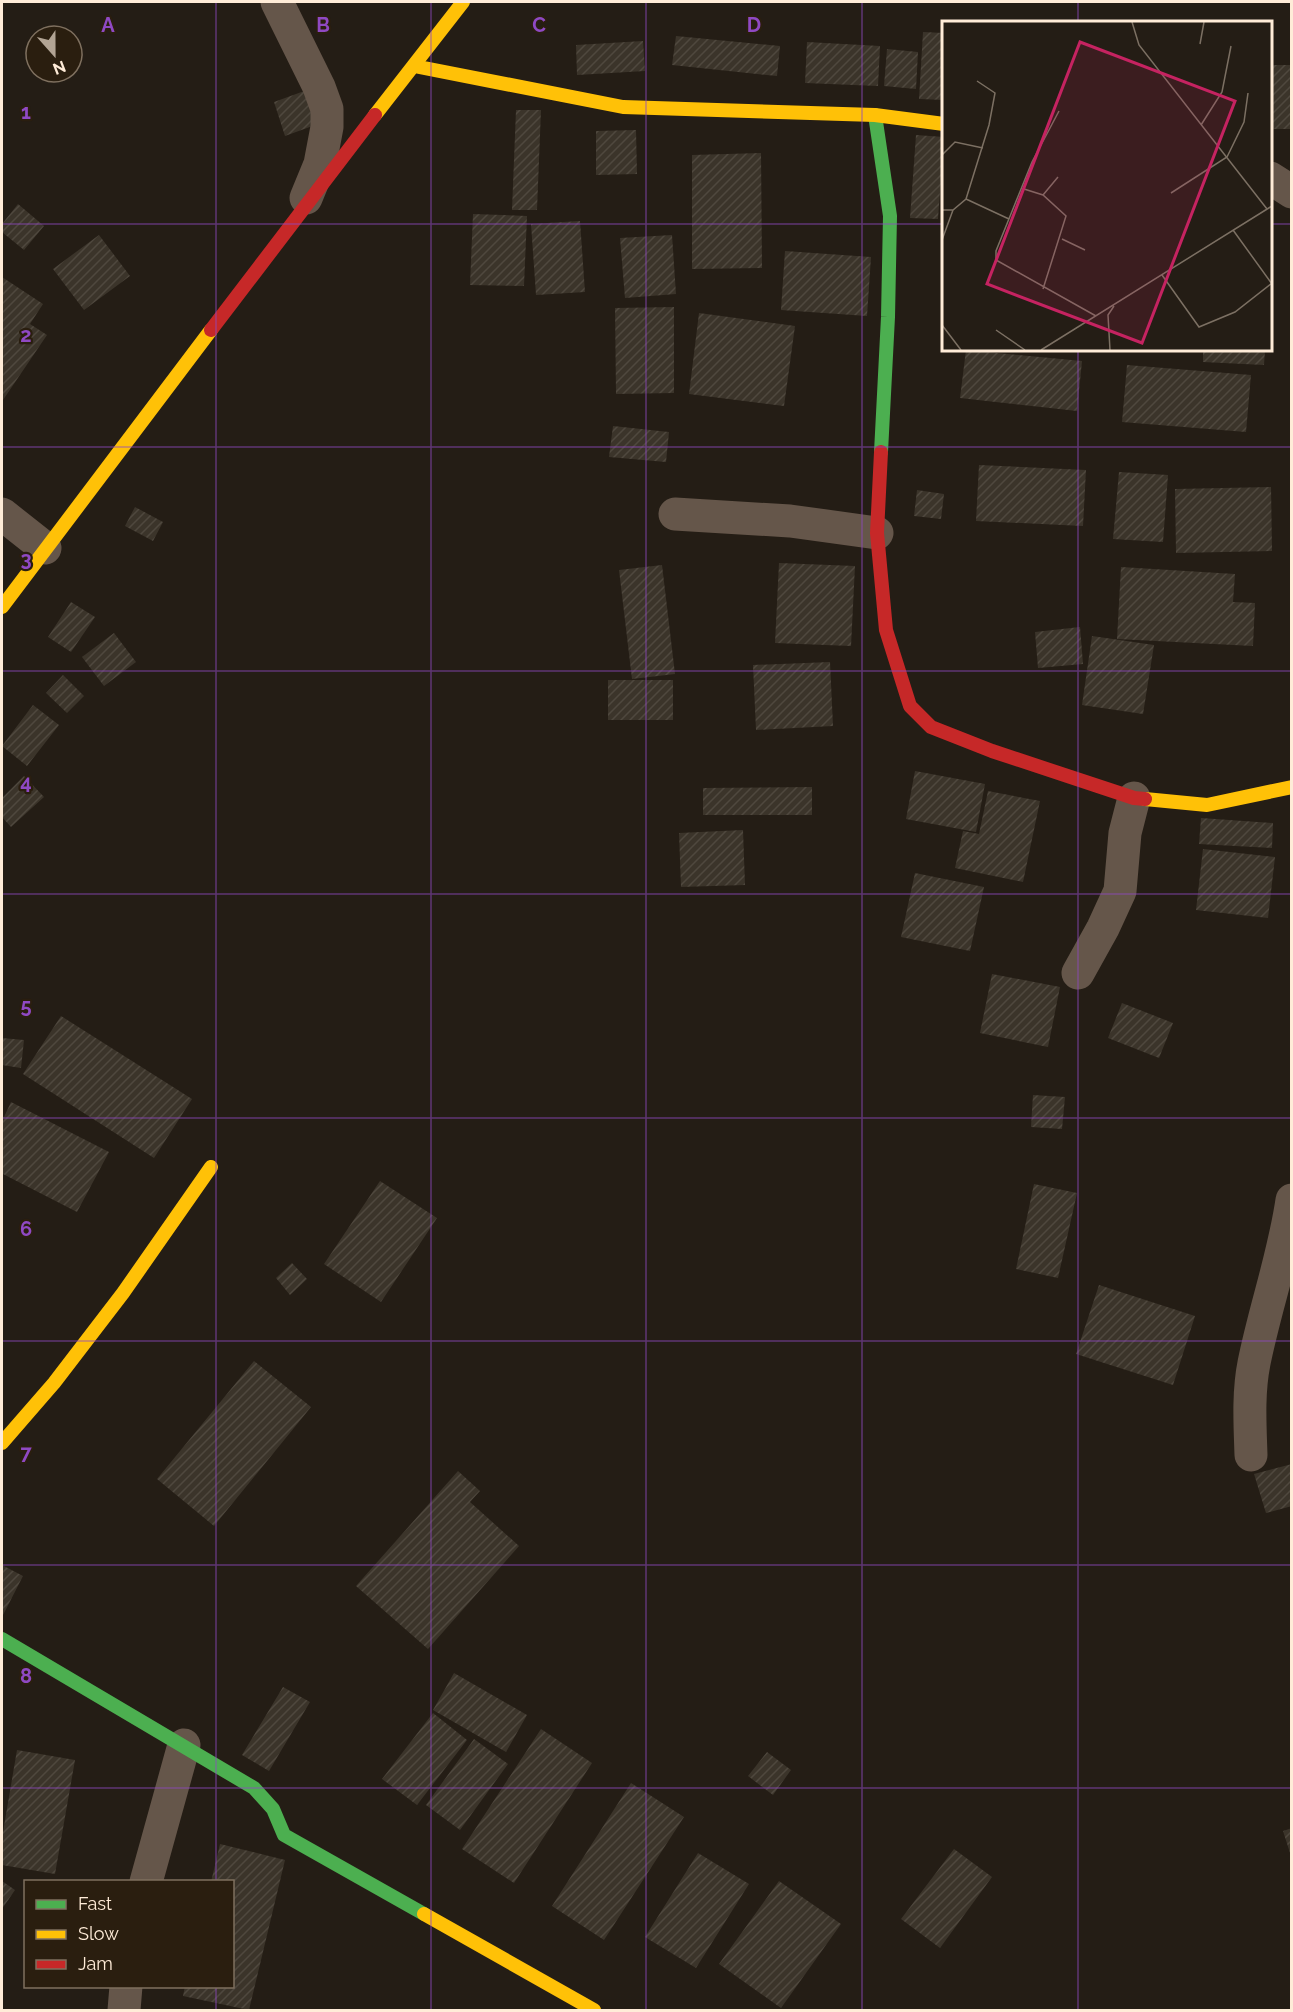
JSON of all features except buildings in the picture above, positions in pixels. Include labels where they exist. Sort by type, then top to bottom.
[{"type":"street","points":[[277,2],[319,87],[327,109],[327,127],[320,164],[302,210]]},
{"type":"street","points":[[2,607],[302,210],[464,2]]},
{"type":"street","points":[[414,66],[623,107],[875,115],[942,124]]},
{"type":"street","points":[[875,115],[891,216],[877,533],[886,630],[910,706],[931,727],[992,751],[1134,798],[1207,805],[1292,787]]},
{"type":"street","points":[[1272,178],[1292,192]]},
{"type":"street","points":[[2,514],[45,548]]},
{"type":"street","points":[[675,514],[790,521],[877,533]]},
{"type":"street","points":[[1078,973],[1120,891],[1125,833],[1134,798]]},
{"type":"street","points":[[2,1443],[54,1383],[123,1293],[211,1167]]},
{"type":"street","points":[[1251,1455],[1250,1411],[1254,1364],[1273,1290],[1292,1200]]},
{"type":"street","points":[[2,1639],[184,1744],[254,1788],[273,1809],[284,1835],[594,2010]]},
{"type":"street","points":[[146,1880],[184,1744]]},
{"type":"street","points":[[124,2010],[126,1988]]},
{"type":"traffic: fast","points":[[875,115],[890,216],[888,317],[881,452]]},
{"type":"traffic: fast","points":[[2,1639],[254,1788],[273,1809],[284,1835],[424,1914]]},
{"type":"traffic: slow","points":[[375,115],[463,2]]},
{"type":"traffic: slow","points":[[414,66],[623,107],[875,115],[942,124]]},
{"type":"traffic: slow","points":[[2,607],[211,330]]},
{"type":"traffic: slow","points":[[1145,799],[1207,805],[1292,787]]},
{"type":"traffic: slow","points":[[2,1443],[54,1383],[123,1293],[211,1167]]},
{"type":"traffic: slow","points":[[424,1914],[594,2010]]},
{"type":"traffic: jam","points":[[211,330],[375,115]]},
{"type":"traffic: jam","points":[[881,452],[877,533],[886,630],[910,706],[931,727],[992,751],[1134,798],[1145,799]]}]
